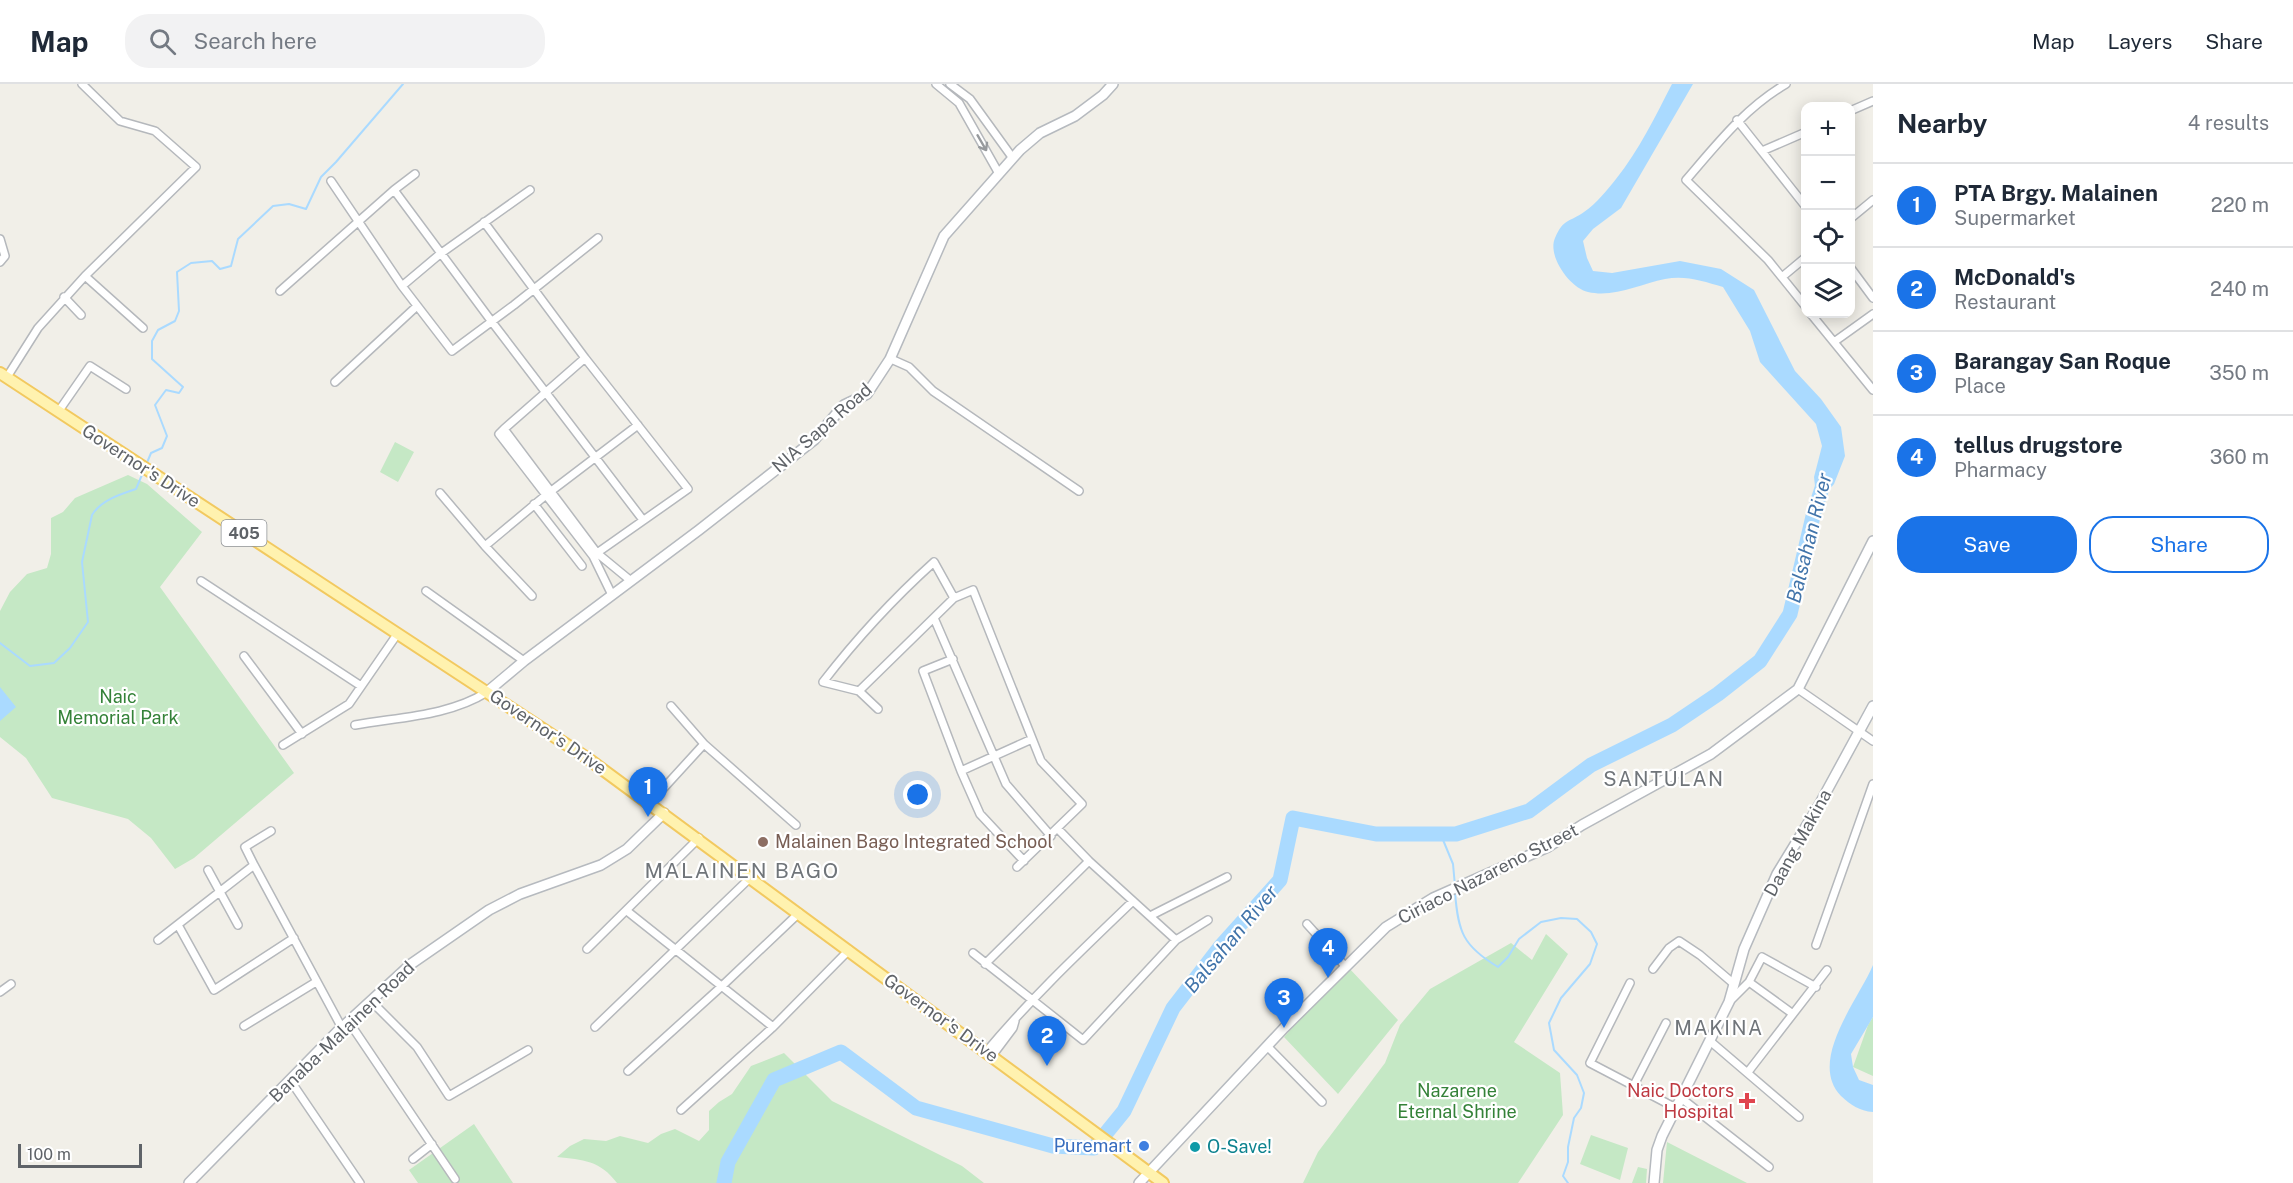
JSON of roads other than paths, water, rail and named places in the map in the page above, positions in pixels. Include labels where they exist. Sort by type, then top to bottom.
[{"type":"main road","name":"Governor's Drive","points":[[3,375],[398,633],[650,803],[849,950],[992,1050],[1163,1183]]},
{"type":"street","points":[[3,375],[64,297],[196,167],[155,131],[120,121],[82,84]]},
{"type":"street","points":[[936,84],[959,103],[998,172]]},
{"type":"street","points":[[950,84],[975,106],[1012,157]]},
{"type":"street","name":"NIA Sapa Road","points":[[487,692],[524,661],[814,440],[844,405],[867,394],[891,358],[944,236],[1012,157],[1040,133],[1076,116],[1113,84]]},
{"type":"street","points":[[1786,84],[1763,97],[1737,120],[1686,180],[1768,260],[1801,301]]},
{"type":"street","points":[[1855,109],[1873,101]]},
{"type":"street","points":[[965,114],[975,106]]},
{"type":"street","points":[[1737,120],[1801,201]]},
{"type":"street","points":[[1762,152],[1801,134]]},
{"type":"street","points":[[280,291],[415,174]]},
{"type":"street","points":[[331,181],[402,286],[452,351],[598,238]]},
{"type":"street","points":[[394,190],[440,254],[643,520]]},
{"type":"street","points":[[402,286],[440,254],[530,190]]},
{"type":"street","points":[[1855,216],[1873,200]]},
{"type":"street","points":[[484,222],[533,290],[688,489],[595,555]]},
{"type":"street","points":[[0,239],[5,256],[0,262]]},
{"type":"street","points":[[1782,277],[1801,261]]},
{"type":"street","points":[[1855,273],[1873,298]]},
{"type":"street","points":[[85,276],[143,328]]},
{"type":"street","points":[[64,297],[81,315]]},
{"type":"street","points":[[334,382],[417,306]]},
{"type":"street","points":[[1834,342],[1873,314]]},
{"type":"street","points":[[1814,318],[1873,390]]},
{"type":"street","points":[[585,358],[499,434],[595,555],[612,595]]},
{"type":"street","points":[[891,358],[909,367],[933,392],[1079,491]]},
{"type":"street","points":[[58,412],[90,366],[126,389]]},
{"type":"street","points":[[485,546],[534,504],[638,425]]},
{"type":"street","points":[[440,493],[532,596]]},
{"type":"street","points":[[534,504],[582,566]]},
{"type":"street","name":"Ciriaco Nazareno Street","points":[[1139,1183],[1267,1046],[1386,927],[1412,910],[1449,891],[1548,847],[1582,825],[1711,754],[1798,689],[1873,541]]},
{"type":"street","points":[[595,555],[630,581]]},
{"type":"street","points":[[878,709],[859,691],[824,682],[855,641],[934,562],[954,598]]},
{"type":"street","points":[[201,581],[361,686]]},
{"type":"street","points":[[859,691],[954,598],[973,590],[1041,761],[1082,804],[1017,867]]},
{"type":"street","points":[[426,591],[524,661]]},
{"type":"street","points":[[934,618],[1006,784],[1051,836]]},
{"type":"street","points":[[283,745],[349,704],[398,633]]},
{"type":"street","points":[[244,656],[302,734]]},
{"type":"street","points":[[953,659],[923,671],[980,814],[1024,861]]},
{"type":"street","points":[[1798,689],[1873,741]]},
{"type":"street","points":[[355,725],[426,714],[472,701],[487,692]]},
{"type":"street","points":[[671,706],[705,745],[796,825]]},
{"type":"street","name":"Daang Makina","points":[[1654,1183],[1657,1150],[1729,1002],[1744,949],[1777,874],[1818,807],[1873,706]]},
{"type":"street","points":[[961,771],[1032,739]]},
{"type":"street","points":[[650,803],[705,745]]},
{"type":"street","points":[[1816,945],[1873,784]]},
{"type":"street","name":"Banaba-Malainen Road","points":[[189,1183],[345,1025],[411,964],[489,910],[520,894],[601,865],[627,849],[664,813]]},
{"type":"street","points":[[1058,829],[1089,861],[1176,940]]},
{"type":"street","points":[[271,831],[245,847],[316,982],[456,1179]]},
{"type":"street","points":[[587,949],[699,838]]},
{"type":"street","points":[[985,964],[1089,861]]},
{"type":"street","points":[[158,940],[254,865]]},
{"type":"street","points":[[208,870],[238,925]]},
{"type":"street","points":[[595,1027],[751,877]]},
{"type":"street","points":[[1150,916],[1227,877]]},
{"type":"street","points":[[992,1050],[1009,1024],[1015,1021],[1032,999],[1133,901]]},
{"type":"street","points":[[627,911],[773,1027]]},
{"type":"street","points":[[628,1071],[799,913]]},
{"type":"street","points":[[973,952],[985,964],[1083,1040],[1176,940],[1208,920]]},
{"type":"street","points":[[1307,924],[1346,966]]},
{"type":"street","points":[[178,925],[214,990],[294,938]]},
{"type":"street","points":[[1653,969],[1669,948],[1679,941],[1700,955],[1734,984]]},
{"type":"street","points":[[681,1110],[773,1027],[849,950]]},
{"type":"street","points":[[1729,1002],[1749,982],[1762,957],[1816,987]]},
{"type":"street","points":[[1748,1072],[1827,970]]},
{"type":"street","points":[[244,1026],[316,982]]},
{"type":"street","points":[[1749,982],[1793,1014]]},
{"type":"street","points":[[1630,983],[1590,1063],[1676,1108]]},
{"type":"street","points":[[0,992],[11,984]]},
{"type":"street","points":[[372,1002],[417,1047],[449,1096],[528,1050]]},
{"type":"street","points":[[1634,1085],[1666,1023]]},
{"type":"street","points":[[1710,1041],[1799,1117]]},
{"type":"street","points":[[1267,1046],[1322,1102]]},
{"type":"street","points":[[290,1080],[360,1183]]},
{"type":"street","points":[[1681,1098],[1769,1167]]},
{"type":"street","points":[[413,1159],[432,1144]]},
{"type":"water","points":[[1672,84],[1693,84],[1621,208],[1593,229],[1583,241],[1587,258],[1593,271],[1612,273],[1680,261],[1721,269],[1754,290],[1795,371],[1821,399],[1841,427],[1845,456],[1834,484],[1817,504],[1814,477],[1822,446],[1816,424],[1760,362],[1750,331],[1723,287],[1694,279],[1672,278],[1617,292],[1588,292],[1574,284],[1557,262],[1553,245],[1561,227],[1593,205],[1616,179],[1639,145]]},
{"type":"water","points":[[0,687],[16,707],[0,721]]},
{"type":"water","points":[[1873,965],[1873,1017],[1851,1054],[1853,1067],[1859,1080],[1873,1085],[1873,1112],[1856,1107],[1841,1096],[1832,1082],[1830,1066],[1832,1048],[1839,1030]]},
{"type":"waterway","points":[[146,465],[151,453],[162,448],[167,436],[155,405],[166,390],[179,393],[183,387],[152,359],[152,341],[158,330],[175,321],[179,311],[177,272],[191,263],[212,261],[220,269],[231,266],[238,239],[273,206],[289,204],[306,209],[321,177],[403,84]]},
{"type":"waterway","points":[[0,643],[30,666],[54,663],[70,648],[88,622],[82,562],[92,515],[106,502],[136,489],[144,470]]},
{"type":"waterway","name":"Balsahan River","points":[[724,1183],[728,1162],[774,1080],[841,1052],[916,1108],[1053,1146],[1094,1148],[1124,1111],[1173,1008],[1220,947],[1280,880],[1293,818],[1376,834],[1456,834],[1529,811],[1591,765],[1672,725],[1718,694],[1760,661],[1790,614],[1814,512],[1823,485]]},
{"type":"waterway","points":[[1441,835],[1453,864],[1455,886]]},
{"type":"waterway","points":[[1455,892],[1458,918],[1464,937],[1477,952],[1498,967],[1508,957],[1519,939],[1541,922],[1561,918],[1577,919],[1591,932],[1597,944],[1590,964],[1561,998],[1549,1023],[1554,1050],[1577,1075],[1584,1093],[1581,1108],[1574,1118],[1568,1147],[1568,1162],[1563,1176],[1568,1183]]},
{"type":"place","name":"PTA Brgy. Malainen","points":[[648,817]]},
{"type":"place","name":"Malainen Bago Integrated School","points":[[763,842]]},
{"type":"place","name":"tellus drugstore","points":[[1328,978]]},
{"type":"place","name":"Barangay San Roque","points":[[1284,1028]]},
{"type":"place","name":"McDonald's","points":[[1047,1066]]},
{"type":"place","name":"Naic Doctors Hospital","points":[[1747,1101]]},
{"type":"place","name":"Puremart","points":[[1144,1146]]},
{"type":"place","name":"O-Save!","points":[[1195,1147]]},
{"type":"district","name":"SANTULAN","points":[[1664,779]]},
{"type":"district","name":"MALAINEN BAGO","points":[[742,871]]},
{"type":"district","name":"MAKINA","points":[[1719,1028]]},
{"type":"park label","name":"Naic Memorial Park","points":[[118,707]]},
{"type":"park label","name":"Nazarene Eternal Shrine","points":[[1457,1101]]}]
